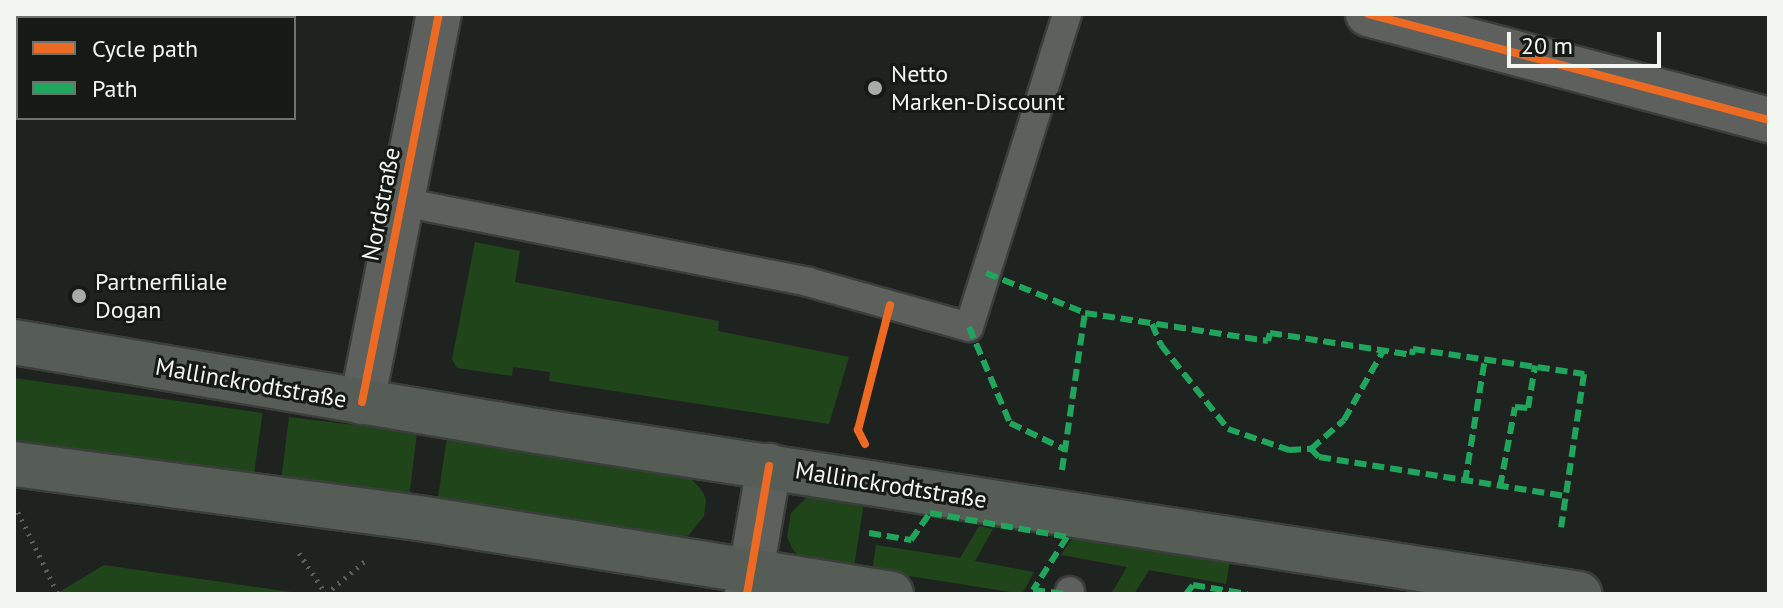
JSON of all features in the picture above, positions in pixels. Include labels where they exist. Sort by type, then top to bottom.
[{"type":"main road","name":"Mallinckrodtstraße","points":[[14,342],[362,402],[769,466],[952,508],[1022,520],[1579,594]]},
{"type":"main road","points":[[14,464],[405,516],[749,583],[891,594]]},
{"type":"street","name":"Nordstraße","points":[[362,402],[439,14]]},
{"type":"street","points":[[1368,14],[1769,120]]},
{"type":"street","points":[[749,583],[769,466]]},
{"type":"lane","points":[[402,202],[808,282],[969,327],[1067,14]]},
{"type":"path","points":[[14,504],[58,594]]},
{"type":"path","points":[[307,566],[326,594],[366,560]]},
{"type":"green space","points":[[475,242],[520,251],[515,282],[719,321],[718,331],[849,357],[829,424],[549,381],[550,372],[513,367],[512,376],[457,368],[452,359]]},
{"type":"green space","points":[[14,378],[263,413],[254,476],[14,443]]},
{"type":"green space","points":[[289,417],[417,433],[409,494],[281,479]]},
{"type":"green space","points":[[447,438],[689,476],[706,500],[704,516],[689,535],[679,539],[437,503]]},
{"type":"green space","points":[[808,496],[864,502],[854,567],[810,561],[799,557],[792,548],[787,537],[791,513]]},
{"type":"green space","points":[[979,526],[993,529],[975,561],[1034,572],[1022,594],[872,570],[876,545],[960,558]]},
{"type":"green space","points":[[1074,536],[1230,561],[1226,584],[1149,570],[1134,594],[1111,594],[1127,567],[1061,555]]},
{"type":"green space","points":[[104,565],[305,594],[56,594]]},
{"type":"marked path","points":[[986,273],[1085,313],[1268,341],[1270,333],[1412,355],[1413,349],[1584,374],[1561,527]]},
{"type":"marked path","points":[[1062,470],[1085,313]]},
{"type":"marked path","points":[[1152,324],[1161,345],[1228,429],[1289,450],[1311,449],[1344,420],[1383,351]]},
{"type":"marked path","points":[[969,327],[1010,423],[1064,449]]},
{"type":"marked path","points":[[1465,482],[1485,359]]},
{"type":"marked path","points":[[1500,487],[1515,407],[1528,408],[1535,366]]},
{"type":"marked path","points":[[1311,449],[1319,457],[1565,496]]},
{"type":"marked path","points":[[869,533],[911,540],[930,513],[1067,537],[1033,590],[1064,594]]},
{"type":"marked path","points":[[1186,594],[1193,585],[1247,594]]},
{"type":"cycle path","points":[[362,402],[439,14]]},
{"type":"cycle path","points":[[1368,14],[1769,120]]},
{"type":"cycle path","points":[[865,444],[858,430],[890,305]]},
{"type":"cycle path","points":[[747,594],[769,466]]},
{"type":"place","name":"Netto Marken-Discount","points":[[875,88]]},
{"type":"place","name":"Partnerfiliale Dogan","points":[[79,296]]}]
